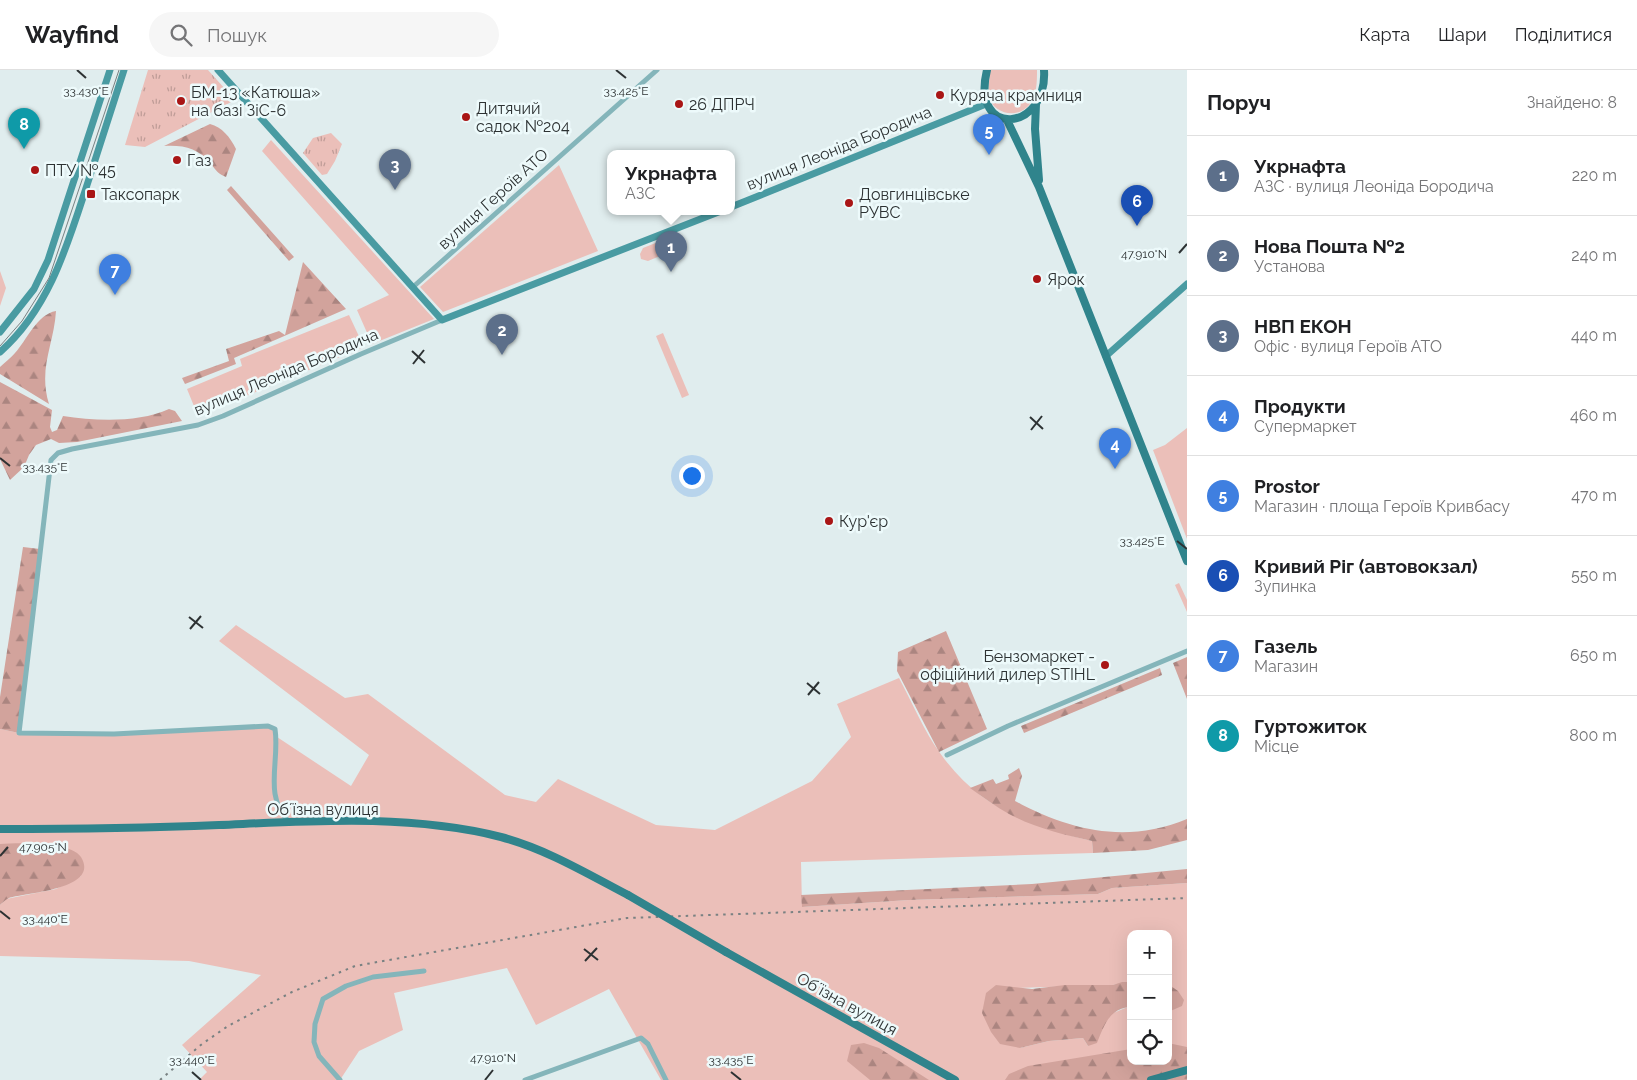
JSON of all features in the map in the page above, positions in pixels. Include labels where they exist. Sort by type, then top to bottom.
[{"type":"main road","points":[[987,70],[984,91],[986,104],[998,116],[1006,120],[1040,187],[1185,551],[1187,561]]},
{"type":"main road","points":[[1040,187],[1035,130],[1036,103],[1044,71]]},
{"type":"main road","points":[[1006,120],[1025,116],[1036,103]]},
{"type":"main road","name":"Обʼїзна вулиця","points":[[2,829],[354,821],[433,825],[500,837],[557,857],[628,895],[955,1080]]},
{"type":"main road","points":[[931,1066],[944,1080]]},
{"type":"main road","points":[[1151,1080],[1187,1070]]},
{"type":"street","points":[[0,332],[34,289],[48,260],[110,70]]},
{"type":"street","points":[[0,352],[21,332],[41,303],[72,232],[124,70]]},
{"type":"street","points":[[218,70],[442,320]]},
{"type":"street","name":"вулиця Героїв АТО","points":[[413,288],[657,70]]},
{"type":"street","name":"вулиця Леоніда Бородича","points":[[735,205],[986,104]]},
{"type":"street","name":"вулиця Леоніда Бородича","points":[[289,822],[277,806],[274,775],[277,737],[275,729],[268,726],[114,734],[19,732],[51,460],[58,453],[72,449],[172,431],[223,416],[442,320],[711,215]]},
{"type":"street","points":[[1106,356],[1187,284]]},
{"type":"street","points":[[947,755],[1008,726],[1187,650]]},
{"type":"street","points":[[340,1080],[319,1056],[314,1042],[314,1024],[318,1008],[323,1000],[346,986],[373,977],[424,971]]},
{"type":"street","points":[[525,1080],[641,1038],[648,1044],[666,1080]]},
{"type":"green space","points":[[148,70],[208,70],[235,100],[145,147],[125,145]]},
{"type":"green space","points":[[990,70],[1037,70],[1037,83],[1030,104],[1020,112],[1014,113],[1007,113],[996,108],[988,94]]},
{"type":"green space","points":[[210,124],[218,127],[225,133],[236,149],[226,177],[219,173],[196,151],[178,146],[164,146]]},
{"type":"green space","points":[[331,133],[342,144],[327,174],[322,175],[303,153],[313,138]]},
{"type":"green space","points":[[271,140],[434,319],[372,344],[357,310],[389,295],[262,151]]},
{"type":"green space","points":[[559,165],[598,251],[443,312],[420,287]]},
{"type":"green space","points":[[231,186],[294,257],[289,261],[227,190]]},
{"type":"green space","points":[[673,236],[681,240],[679,248],[648,261],[641,259],[640,254],[643,248]]},
{"type":"green space","points":[[303,262],[346,309],[234,358],[236,364],[185,384],[182,378],[229,361],[226,349],[279,331],[285,335]]},
{"type":"green space","points":[[0,271],[6,288],[0,306]]},
{"type":"green space","points":[[56,311],[45,379],[49,404],[0,374],[0,367],[15,353],[43,317]]},
{"type":"green space","points":[[349,315],[364,347],[198,416],[187,389],[242,366],[240,359]]},
{"type":"green space","points":[[663,333],[689,395],[682,398],[656,336]]},
{"type":"green space","points":[[0,382],[52,410],[50,427],[52,432],[57,430],[63,416],[117,420],[144,417],[169,409],[175,411],[182,421],[77,442],[59,443],[51,439],[36,445],[24,467],[10,480],[0,459]]},
{"type":"green space","points":[[1187,428],[1187,539],[1153,450],[1165,445]]},
{"type":"green space","points":[[23,547],[40,549],[19,733],[0,729],[0,697]]},
{"type":"green space","points":[[1179,583],[1187,600],[1187,612],[1175,585]]},
{"type":"green space","points":[[236,625],[345,698],[368,694],[505,795],[536,802],[558,779],[656,825],[715,830],[812,781],[851,737],[837,704],[899,678],[934,744],[955,772],[972,788],[1007,812],[1026,821],[1092,841],[1093,853],[801,862],[802,907],[909,900],[1098,894],[1112,888],[1187,883],[1187,1080],[661,1080],[609,989],[536,1025],[507,968],[394,993],[403,1030],[359,1051],[340,1080],[199,1080],[207,1072],[182,1045],[261,975],[189,961],[0,956],[0,905],[6,899],[56,889],[81,876],[65,847],[0,844],[0,729],[19,733],[114,734],[268,726],[275,729],[277,737],[351,786],[369,755],[219,641]],"holes":[[[1127,930],[1172,930],[1172,1065],[1127,1065],[1127,1007],[1111,1014],[1088,1046],[1083,1038],[1049,1041],[1020,1048],[1015,988],[1113,985],[1127,983]]]},
{"type":"green space","points":[[946,631],[987,729],[939,752],[897,671],[898,652]]},
{"type":"green space","points":[[1187,657],[1187,699],[1173,663]]},
{"type":"green space","points":[[1160,668],[1162,675],[1024,733],[1021,726]]},
{"type":"green space","points":[[1019,768],[1022,776],[1015,801],[1057,820],[1099,831],[1121,832],[1164,827],[1187,819],[1187,840],[1148,850],[1093,853],[1092,841],[1050,830],[1019,819],[970,788],[993,779],[996,784],[1009,779],[1008,775]]},
{"type":"green space","points":[[0,844],[43,844],[66,848],[81,857],[84,868],[80,877],[71,883],[43,892],[9,898],[0,905]]},
{"type":"green space","points":[[1187,869],[1187,883],[1112,888],[1098,894],[909,900],[802,907],[801,895],[1032,884]]},
{"type":"green space","points":[[1127,982],[1127,1008],[1112,1014],[1105,1024],[1097,1043],[1088,1046],[1083,1038],[1049,1041],[1020,1048],[1000,1044],[991,1032],[982,1013],[986,993],[996,985],[1032,989],[1065,985],[1113,985]]},
{"type":"green space","points":[[1172,987],[1178,991],[1184,1000],[1182,1006],[1172,1010]]},
{"type":"green space","points":[[864,1043],[879,1048],[929,1080],[870,1080],[847,1061],[851,1045]]},
{"type":"green space","points":[[1172,1044],[1187,1047],[1187,1080],[1005,1080],[1009,1074],[1028,1066],[1127,1050],[1127,1065],[1172,1065]]},
{"type":"tram line","points":[[0,346],[22,321],[49,278],[119,70]]},
{"type":"railway","points":[[160,1080],[202,1044],[228,1026],[292,992],[355,966],[627,918],[1187,898]]},
{"type":"place","name":"Куряча крамниця","points":[[940,95]]},
{"type":"place","name":"БМ-13 «Катюша» на базі ЗіС-6","points":[[181,101]]},
{"type":"place","name":"26 ДПРЧ","points":[[679,104]]},
{"type":"place","name":"Дитячий садок №204","points":[[466,117]]},
{"type":"place","name":"Гуртожиток","points":[[24,149]]},
{"type":"place","name":"Prostor","points":[[989,155]]},
{"type":"place","name":"Газ","points":[[177,160]]},
{"type":"place","name":"ПТУ №45","points":[[35,170]]},
{"type":"place","name":"НВП ЕКОН","points":[[395,190]]},
{"type":"place","name":"Таксопарк","points":[[91,194]]},
{"type":"place","name":"Довгинцівське РУВС","points":[[849,203]]},
{"type":"place","name":"Кривий Ріг (автовокзал)","points":[[1137,226]]},
{"type":"place","name":"Укрнафта","points":[[671,272]]},
{"type":"place","name":"Ярок","points":[[1037,279]]},
{"type":"place","name":"Газель","points":[[115,295]]},
{"type":"place","name":"Нова Пошта №2","points":[[502,355]]},
{"type":"place","name":"Продукти","points":[[1115,469]]},
{"type":"place","name":"Кур'єр","points":[[829,521]]},
{"type":"place","name":"Бензомаркет - офіційний дилер STIHL","points":[[1105,665]]}]
